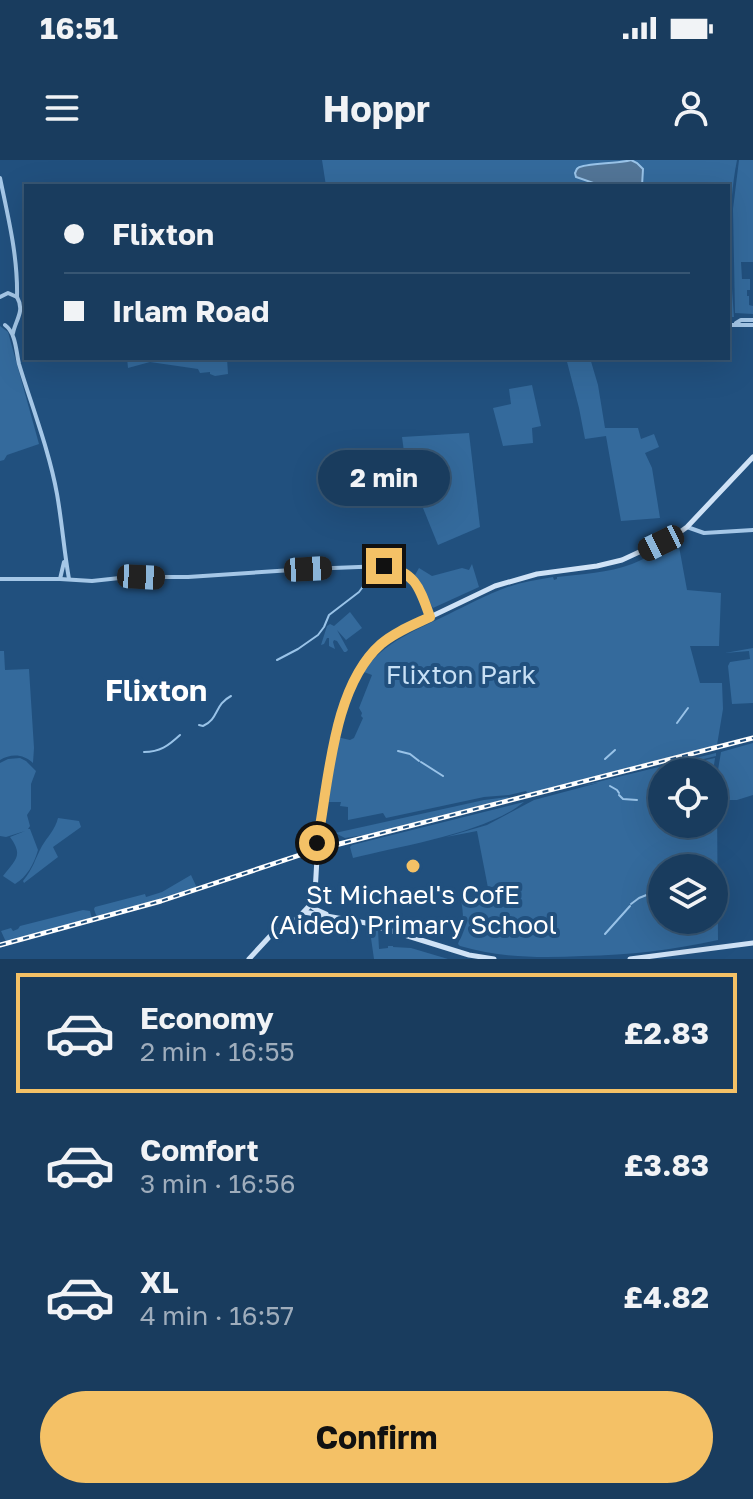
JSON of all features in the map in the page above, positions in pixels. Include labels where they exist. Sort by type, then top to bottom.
[{"type":"main road","points":[[249,959],[277,929],[310,905],[315,893],[317,843],[336,731],[358,674],[383,643],[393,635],[485,590],[515,579],[622,560],[676,535],[753,457]]},
{"type":"main road","points":[[310,905],[335,917]]},
{"type":"main road","points":[[304,912],[366,923],[469,955],[494,959]]},
{"type":"main road","points":[[630,959],[753,943]]},
{"type":"street","points":[[0,178],[22,304],[13,335]]},
{"type":"street","points":[[0,297],[17,284]]},
{"type":"street","points":[[8,293],[22,304]]},
{"type":"street","points":[[2,324],[17,322]]},
{"type":"street","points":[[731,325],[753,322]]},
{"type":"street","points":[[2,324],[10,328],[13,335],[55,483],[69,579]]},
{"type":"street","points":[[687,527],[704,533],[753,530]]},
{"type":"street","points":[[60,579],[65,558]]},
{"type":"street","points":[[0,579],[92,581],[384,566],[400,570],[412,578],[430,617]]},
{"type":"green space","points":[[322,160],[737,160],[731,218],[734,317],[730,317],[730,184],[326,184]]},
{"type":"green space","points":[[739,160],[753,160],[753,262],[741,262],[742,279],[750,279],[747,296],[749,305],[753,306],[753,314],[735,313],[733,209]]},
{"type":"green space","points":[[0,326],[8,332],[39,444],[7,455],[0,461]]},
{"type":"green space","points":[[127,360],[227,360],[228,374],[215,376],[210,372],[200,373],[198,369],[150,362],[128,368]]},
{"type":"green space","points":[[567,360],[591,360],[605,428],[638,428],[641,439],[654,434],[659,447],[645,453],[652,468],[660,518],[621,521],[606,436],[585,439]]},
{"type":"green space","points":[[532,385],[541,426],[532,428],[533,443],[503,446],[493,408],[511,404],[509,389]]},
{"type":"green space","points":[[469,433],[480,527],[438,545],[406,466],[402,437]]},
{"type":"green space","name":"Flixton Park","points":[[678,541],[687,590],[721,593],[719,646],[690,646],[700,683],[722,683],[723,709],[717,745],[667,758],[648,758],[648,763],[528,794],[526,791],[484,797],[386,818],[383,813],[348,820],[348,807],[340,806],[341,802],[329,802],[337,737],[354,738],[363,718],[359,708],[372,675],[364,672],[391,644],[505,588],[553,577],[554,580],[557,577],[595,573],[644,559]]},
{"type":"green space","points":[[472,564],[479,587],[433,608],[415,575],[419,568],[432,576],[462,568],[469,570]]},
{"type":"green space","points":[[350,612],[362,628],[346,640],[337,630],[348,650],[344,652],[334,640],[335,649],[329,646],[329,638],[321,645],[327,626],[334,626]]},
{"type":"green space","points":[[753,648],[753,703],[732,704],[728,666],[730,662],[750,659],[749,651],[725,653]]},
{"type":"green space","points":[[0,651],[4,651],[5,670],[29,669],[33,763],[17,756],[0,760]]},
{"type":"green space","points":[[753,743],[753,795],[728,800],[728,758],[720,758],[721,752]]},
{"type":"green space","points":[[716,753],[716,756],[708,758],[696,758]]},
{"type":"green space","points":[[20,758],[36,771],[31,784],[31,809],[27,815],[28,829],[38,850],[30,870],[15,884],[3,876],[17,853],[10,837],[25,831],[0,836],[0,763]]},
{"type":"green space","points":[[648,770],[648,838],[717,838],[717,854],[648,854],[648,934],[718,934],[718,940],[634,953],[551,957],[490,953],[458,944],[463,922],[461,900],[489,893],[477,831],[446,837],[487,825],[534,800],[598,783],[581,786]]},
{"type":"green space","points":[[508,797],[371,834],[345,838],[335,833],[484,800]]},
{"type":"green space","points":[[524,802],[508,813],[466,830],[353,858],[352,845]]},
{"type":"green space","points":[[58,818],[79,821],[81,827],[53,847],[58,857],[24,883],[23,881]]},
{"type":"green space","points":[[191,875],[197,888],[97,918],[95,907],[162,892]]},
{"type":"green space","points":[[83,910],[90,911],[92,919],[6,942],[1,931],[11,928],[13,931],[20,926]]},
{"type":"green space","points":[[378,930],[379,949],[388,946],[411,948],[448,959],[374,959],[370,931]]},
{"type":"shaded area","points":[[631,160],[643,169],[642,184],[596,184],[576,177],[576,170],[582,166]]},
{"type":"waterway","points":[[277,660],[318,635],[329,615],[359,592],[370,577]]},
{"type":"waterway","points":[[199,725],[208,723],[231,696]]},
{"type":"waterway","points":[[677,723],[688,708]]},
{"type":"waterway","points":[[144,752],[164,748],[180,735]]},
{"type":"waterway","points":[[605,759],[615,750]]},
{"type":"waterway","points":[[398,751],[410,754],[419,761]]},
{"type":"waterway","points":[[421,762],[443,776]]},
{"type":"waterway","points":[[610,786],[619,793]]},
{"type":"waterway","points":[[619,795],[623,799],[637,800]]},
{"type":"waterway","points":[[631,904],[648,894]]},
{"type":"waterway","points":[[605,934],[630,906]]},
{"type":"railway","points":[[0,945],[161,901],[312,851],[753,738]]},
{"type":"place","name":"St Michael's CofE (Aided) Primary School","points":[[413,866]]},
{"type":"district","name":"Flixton","points":[[156,690]]},
{"type":"route","points":[[317,843],[336,731],[358,674],[369,657],[393,635],[430,617],[412,578],[400,570],[384,566]]}]
